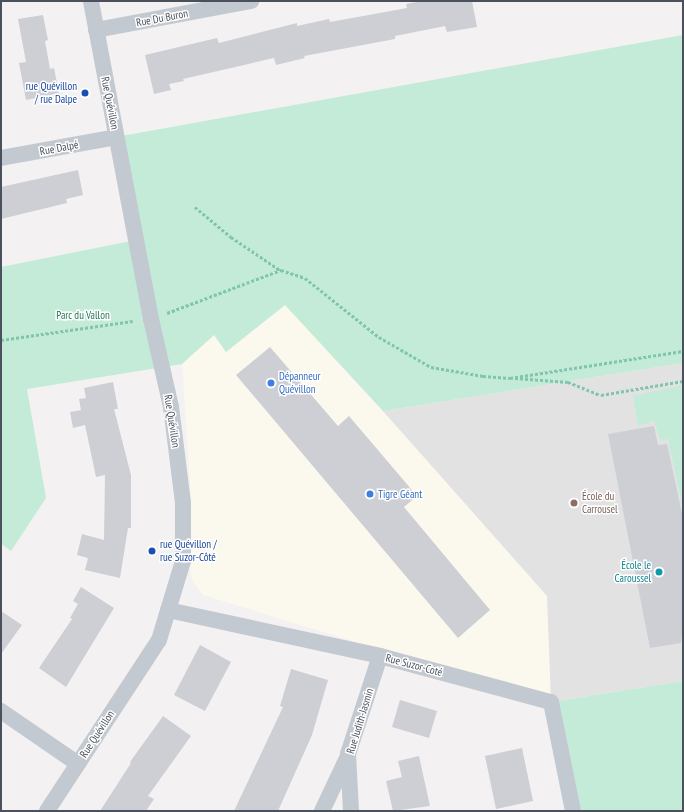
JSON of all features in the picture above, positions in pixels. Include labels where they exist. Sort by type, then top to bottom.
[{"type":"street","name":"Rue Quévillon","points":[[47,811],[159,640],[183,561],[183,503],[171,407],[151,319],[91,1]]},
{"type":"street","name":"Rue Du Buron","points":[[96,30],[251,1]]},
{"type":"street","name":"Rue Dalpé","points":[[1,158],[116,137]]},
{"type":"street","name":"Rue Suzor-Coté","points":[[168,610],[380,656],[551,702],[573,811]]},
{"type":"street","name":"Rue Judith-Jasmin","points":[[351,811],[348,754],[380,656]]},
{"type":"street","points":[[1,710],[78,764]]},
{"type":"street","points":[[322,811],[348,754]]},
{"type":"path","points":[[195,207],[231,237],[281,270],[306,278],[379,336],[431,367],[483,376],[568,382],[601,395],[683,380]]},
{"type":"path","points":[[1,340],[151,319],[281,270]]},
{"type":"path","points":[[510,378],[683,351]]},
{"type":"shaded area","points":[[285,305],[383,411],[548,596],[551,702],[203,595],[192,580],[189,563],[191,498],[182,364],[214,335],[227,351]]},
{"type":"shaded area","name":"École du Carrousel","points":[[683,363],[683,681],[551,702],[547,596],[383,411]]},
{"type":"green space","name":"Parc du Vallon","points":[[683,35],[683,363],[383,411],[285,305],[226,352],[214,335],[182,364],[27,389],[46,498],[11,551],[1,544],[1,267],[136,240],[116,137]]},
{"type":"green space","points":[[683,385],[683,509],[668,439],[660,440],[654,421],[638,426],[633,396]]},
{"type":"green space","points":[[683,681],[683,811],[573,811],[551,702]]},
{"type":"building","points":[[422,1],[472,1],[477,27],[447,32],[445,26],[395,36],[395,39],[304,56],[305,58],[276,65],[274,58],[183,79],[184,81],[169,84],[171,90],[154,94],[145,55],[217,38],[219,43],[297,23],[297,26],[329,19],[330,22],[407,8],[406,4]]},
{"type":"building","points":[[43,15],[48,40],[45,41],[50,69],[54,68],[59,93],[26,100],[19,63],[26,62],[18,19]]},
{"type":"building","points":[[78,170],[83,195],[66,199],[67,203],[1,219],[1,187]]},
{"type":"building","points":[[270,347],[338,426],[349,416],[417,496],[404,507],[490,610],[458,638],[236,375]]},
{"type":"building","points":[[113,382],[118,409],[114,409],[131,475],[131,528],[128,528],[120,578],[85,570],[88,558],[77,555],[82,534],[104,540],[105,475],[96,477],[85,425],[73,428],[70,412],[81,410],[79,399],[86,398],[84,388]]},
{"type":"building","name":"École le Caroussel","points":[[654,426],[658,445],[667,444],[683,518],[683,626],[681,643],[650,648],[608,434]]},
{"type":"building","points":[[81,587],[114,608],[66,687],[39,668],[72,619],[70,618],[78,604],[73,601]]},
{"type":"building","points":[[1,611],[22,625],[1,654]]},
{"type":"building","points":[[200,645],[231,662],[205,711],[174,695]]},
{"type":"building","points":[[291,669],[328,680],[312,735],[278,811],[234,811],[283,707],[280,706]]},
{"type":"building","points":[[400,700],[437,711],[429,738],[392,727]]},
{"type":"building","points":[[163,716],[191,736],[148,796],[154,799],[146,811],[100,811],[131,763],[130,762]]},
{"type":"building","points":[[522,748],[533,801],[496,809],[485,756]]},
{"type":"building","points":[[419,756],[430,806],[393,811],[386,781],[402,777],[398,761]]},
{"type":"place","name":"rue Quévillon / rue Dalpe","points":[[85,93]]},
{"type":"place","name":"Dépanneur Quévillon","points":[[271,383]]},
{"type":"place","name":"Tigre Géant","points":[[370,494]]},
{"type":"place","name":"École du Carrousel","points":[[574,503]]},
{"type":"place","name":"rue Quévillon / rue Suzor-Côté","points":[[152,551]]},
{"type":"place","name":"École le Caroussel","points":[[659,572]]}]
